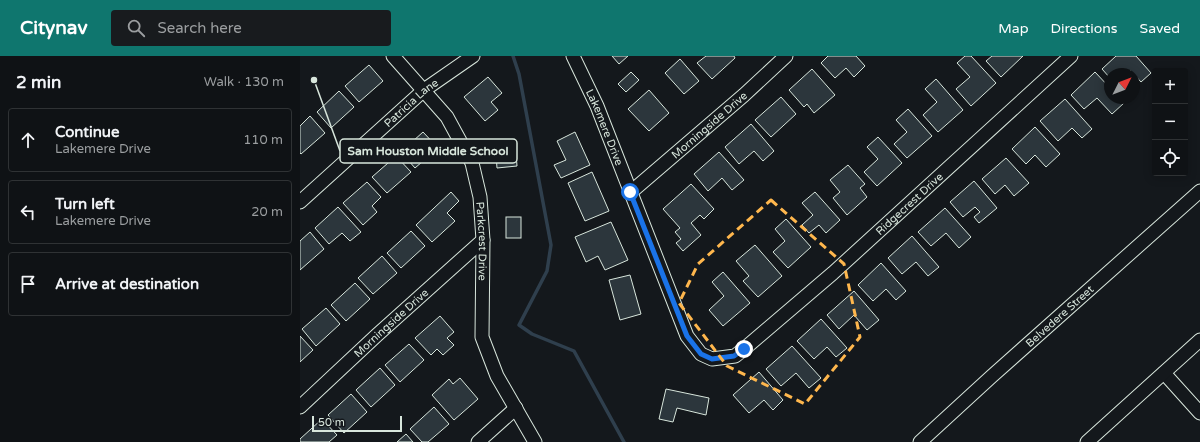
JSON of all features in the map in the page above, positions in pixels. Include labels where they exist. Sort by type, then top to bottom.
[{"type":"street","name":"Parkcrest Drive","points":[[393,56],[448,116],[472,164],[480,198],[483,240],[482,337],[497,376],[535,442]]},
{"type":"street","name":"Patricia Lane","points":[[300,202],[424,90],[473,56]]},
{"type":"street","name":"Lakemere Drive","points":[[573,56],[597,106],[687,336],[701,354],[712,359],[734,356],[744,349]]},
{"type":"street","name":"Morningside Drive","points":[[630,192],[744,95],[786,56]]},
{"type":"street","name":"Ridgecrest Drive","points":[[744,349],[833,273],[1071,56]]},
{"type":"street","name":"Belvedere Street","points":[[920,442],[1200,191]]},
{"type":"street","name":"Morningside Drive","points":[[300,407],[382,330],[483,240]]},
{"type":"street","points":[[1087,442],[1200,340]]},
{"type":"street","points":[[1164,373],[1200,413]]},
{"type":"street","points":[[478,442],[516,408]]},
{"type":"highlighted area","points":[[771,200],[844,264],[860,337],[805,404],[727,366],[679,303],[698,264]]},
{"type":"building","points":[[612,56],[628,56],[619,64]]},
{"type":"building","points":[[706,56],[734,56],[735,58],[712,79],[697,63]]},
{"type":"building","points":[[828,56],[856,56],[865,66],[854,77],[846,68],[835,78],[821,63]]},
{"type":"building","points":[[965,56],[971,56],[996,83],[971,106],[956,89],[970,77],[957,63]]},
{"type":"building","points":[[992,56],[1023,56],[1001,77],[986,61]]},
{"type":"building","points":[[1116,56],[1136,56],[1151,73],[1141,82],[1140,68],[1104,68],[1104,71],[1102,69]]},
{"type":"building","points":[[680,59],[699,81],[684,94],[665,73]]},
{"type":"building","points":[[369,65],[383,81],[359,102],[345,86]]},
{"type":"building","points":[[812,69],[835,95],[814,113],[807,104],[804,107],[789,90]]},
{"type":"building","points":[[631,72],[639,80],[626,92],[618,84]]},
{"type":"building","points":[[1095,72],[1104,82],[1104,104],[1123,104],[1112,114],[1097,98],[1084,109],[1071,95]]},
{"type":"building","points":[[488,77],[502,93],[491,102],[498,110],[485,121],[464,97]]},
{"type":"building","points":[[936,79],[963,110],[938,132],[923,115],[937,102],[925,89]]},
{"type":"building","points":[[649,90],[669,113],[649,131],[628,109]]},
{"type":"building","points":[[339,91],[354,107],[331,128],[317,112]]},
{"type":"building","points":[[781,97],[796,114],[771,137],[755,120]]},
{"type":"building","points":[[1065,99],[1092,129],[1082,138],[1072,128],[1058,141],[1040,121]]},
{"type":"building","points":[[908,109],[932,136],[907,158],[894,144],[907,132],[896,120]]},
{"type":"building","points":[[310,116],[325,133],[301,154],[300,126]]},
{"type":"building","points":[[751,124],[774,151],[763,161],[754,151],[739,164],[725,147]]},
{"type":"building","points":[[1035,127],[1060,154],[1046,167],[1035,155],[1026,164],[1012,149]]},
{"type":"building","points":[[423,132],[438,148],[415,168],[401,152]]},
{"type":"building","points":[[575,132],[590,165],[561,178],[554,165],[566,160],[557,141]]},
{"type":"building","points":[[878,137],[902,163],[877,186],[864,172],[878,159],[867,147]]},
{"type":"building","points":[[719,152],[744,180],[732,190],[722,178],[708,191],[694,174]]},
{"type":"building","points":[[516,153],[517,166],[497,168],[496,155]]},
{"type":"building","points":[[396,156],[411,172],[387,193],[372,177]]},
{"type":"building","points":[[1006,158],[1029,183],[1014,196],[1005,185],[995,194],[982,179]]},
{"type":"building","points":[[848,165],[865,184],[860,188],[867,197],[847,215],[833,198],[840,192],[830,180]]},
{"type":"building","points":[[592,172],[609,211],[585,221],[568,183]]},
{"type":"building","points":[[974,181],[997,208],[979,223],[974,217],[980,212],[975,207],[963,217],[950,202]]},
{"type":"building","points":[[367,182],[381,197],[372,206],[377,212],[363,225],[343,203]]},
{"type":"building","points":[[691,184],[714,209],[704,219],[700,215],[691,223],[701,235],[683,251],[676,243],[681,239],[675,232],[680,228],[663,209]]},
{"type":"building","points":[[451,192],[459,201],[447,213],[455,221],[432,242],[416,225]]},
{"type":"building","points":[[815,192],[840,220],[826,233],[819,225],[809,233],[802,225],[813,215],[802,203]]},
{"type":"building","points":[[338,207],[361,232],[350,241],[342,233],[329,244],[315,228]]},
{"type":"building","points":[[945,208],[971,237],[959,248],[946,233],[931,246],[918,232]]},
{"type":"building","points":[[506,217],[521,217],[521,238],[506,238]]},
{"type":"building","points":[[786,219],[811,247],[788,268],[773,252],[785,241],[775,229]]},
{"type":"building","points":[[611,222],[628,260],[605,270],[598,256],[586,262],[575,237]]},
{"type":"building","points":[[411,231],[425,246],[401,268],[387,253]]},
{"type":"building","points":[[310,232],[324,249],[300,270],[300,241]]},
{"type":"building","points":[[912,236],[939,267],[928,276],[916,262],[902,274],[888,258]]},
{"type":"building","points":[[755,245],[782,276],[758,297],[743,281],[749,276],[736,261]]},
{"type":"building","points":[[382,256],[397,273],[373,294],[358,278]]},
{"type":"building","points":[[881,263],[906,291],[896,300],[886,289],[873,301],[858,285]]},
{"type":"building","points":[[723,272],[750,303],[723,326],[709,310],[724,296],[712,282]]},
{"type":"building","points":[[630,275],[641,314],[620,320],[609,280]]},
{"type":"building","points":[[355,283],[370,299],[346,321],[331,305]]},
{"type":"building","points":[[854,291],[879,320],[867,330],[854,315],[839,329],[827,315]]},
{"type":"building","points":[[326,308],[340,324],[316,346],[302,329]]},
{"type":"building","points":[[440,316],[454,332],[447,338],[454,345],[443,355],[437,349],[431,355],[415,338]]},
{"type":"building","points":[[821,319],[847,348],[836,357],[827,347],[814,359],[797,341]]},
{"type":"building","points":[[300,336],[313,350],[300,362]]},
{"type":"building","points":[[409,344],[424,360],[400,382],[385,365]]},
{"type":"building","points":[[792,346],[821,378],[809,388],[796,373],[781,386],[766,369]]},
{"type":"building","points":[[380,368],[395,385],[371,407],[356,390]]},
{"type":"building","points":[[759,372],[783,400],[773,410],[764,400],[749,413],[733,395]]},
{"type":"building","points":[[460,378],[478,399],[454,420],[432,395],[449,379],[453,384]]},
{"type":"building","points":[[666,389],[709,398],[706,415],[677,408],[673,422],[659,419]]},
{"type":"building","points":[[351,394],[367,412],[344,433],[328,415]]},
{"type":"building","points":[[434,407],[449,424],[428,442],[422,442],[410,429]]},
{"type":"building","points":[[322,419],[337,435],[329,442],[300,442],[300,439]]},
{"type":"building","points":[[406,434],[413,442],[397,442]]},
{"type":"waterway","points":[[513,56],[519,74],[551,245],[547,271],[519,325],[532,334],[574,351],[624,442]]},
{"type":"place","name":"Sam Houston Middle School","points":[[314,80]]},
{"type":"route","points":[[630,192],[687,336],[701,354],[712,359],[734,356],[744,349]]}]
